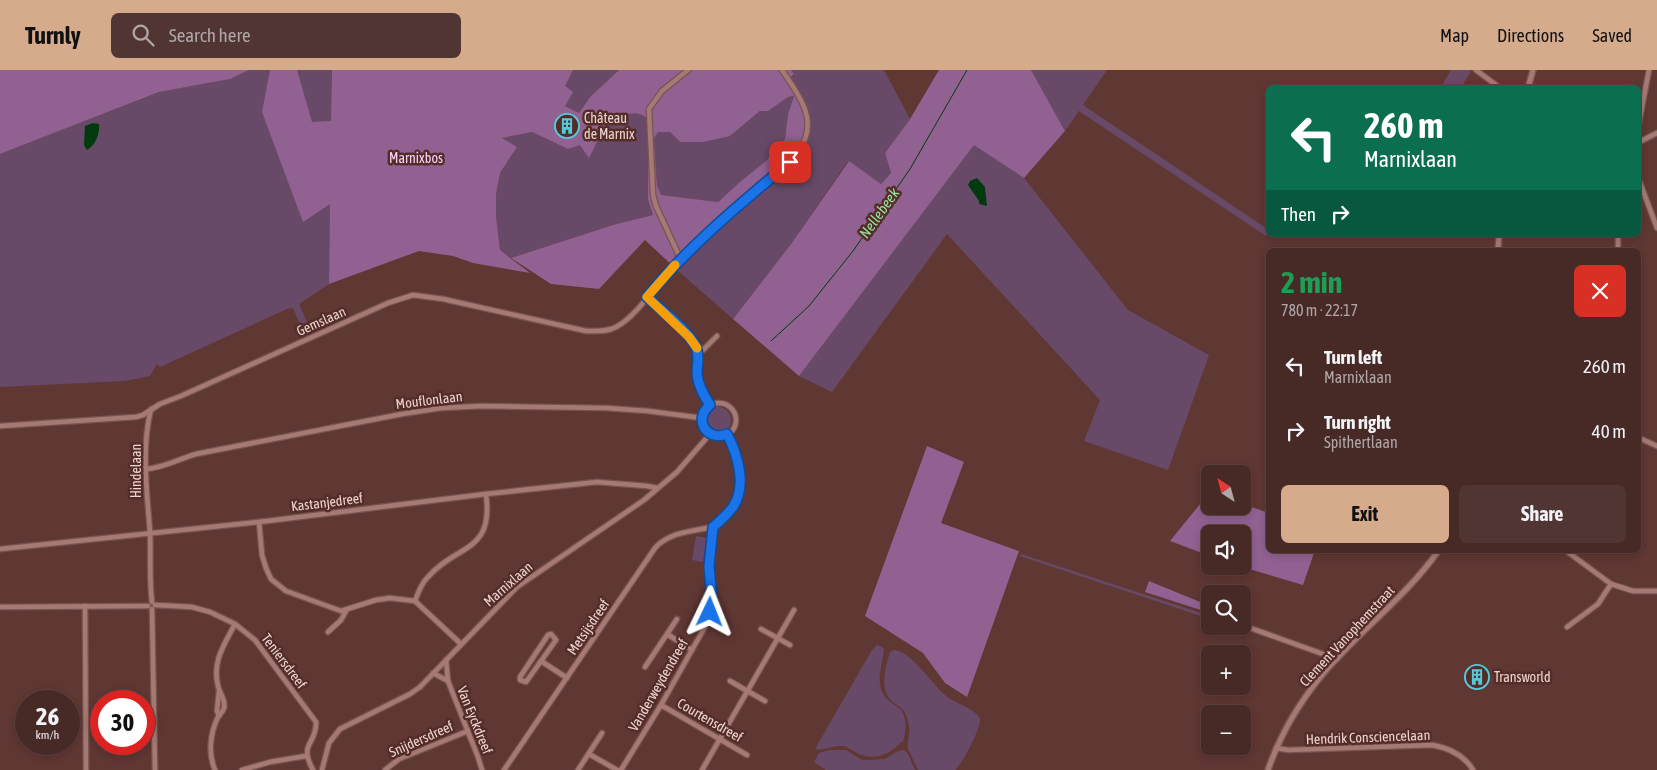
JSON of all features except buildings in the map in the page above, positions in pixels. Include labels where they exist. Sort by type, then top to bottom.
[{"type":"street","points":[[680,260],[653,195],[649,109],[662,91],[688,70]]},
{"type":"street","name":"Gemslaan","points":[[0,426],[143,415],[151,409],[388,303],[413,295],[442,299],[586,331],[602,331],[616,327],[647,297],[680,260],[735,208],[790,162],[799,152],[806,138],[807,120],[801,100],[782,70]]},
{"type":"street","points":[[1476,70],[1496,85]]},
{"type":"street","points":[[1529,85],[1533,70]]},
{"type":"street","points":[[1641,112],[1649,70]]},
{"type":"street","points":[[1641,141],[1657,133]]},
{"type":"street","points":[[1641,185],[1657,228]]},
{"type":"street","points":[[647,297],[696,346],[699,385],[710,405]]},
{"type":"street","points":[[698,355],[717,336]]},
{"type":"street","points":[[724,404],[734,412],[735,423],[732,430],[727,434],[716,436],[710,434],[704,428],[702,418],[710,405],[724,404]]},
{"type":"street","name":"Mouflonlaan","points":[[146,469],[156,468],[177,459],[196,454],[441,408],[482,406],[606,408],[702,418]]},
{"type":"street","name":"Hindelaan","points":[[151,409],[148,422],[145,486],[150,533],[154,770]]},
{"type":"street","name":"Marnixlaan","points":[[322,770],[329,743],[340,728],[410,694],[518,587],[644,500],[677,472],[710,434]]},
{"type":"street","points":[[713,527],[734,506],[740,491],[738,466],[727,434]]},
{"type":"street","points":[[1641,439],[1657,446]]},
{"type":"street","name":"Kastanjedreef","points":[[0,549],[259,522],[597,482],[657,488]]},
{"type":"street","points":[[415,602],[426,579],[446,561],[470,546],[481,535],[486,526],[488,507],[486,494]]},
{"type":"street","points":[[259,522],[262,555],[271,579],[286,591],[341,612],[376,600],[390,598],[415,602],[461,644]]},
{"type":"street","name":"Vanderweydendreef","points":[[619,770],[662,705],[706,625],[712,600],[709,566],[713,527]]},
{"type":"street","name":"Metsijsdreef","points":[[504,770],[661,541],[679,534],[713,527]]},
{"type":"street","name":"Clement Vanophemstraat","points":[[1268,770],[1276,748],[1303,700],[1337,659],[1409,586],[1436,553]]},
{"type":"street","points":[[1569,553],[1611,584],[1633,591],[1657,591]]},
{"type":"street","points":[[1567,627],[1598,604],[1611,584]]},
{"type":"street","points":[[85,606],[86,770]]},
{"type":"street","name":"Teniersdreef","points":[[0,607],[192,607],[210,612],[235,624],[255,640],[316,722],[316,730],[309,742],[306,756]]},
{"type":"street","points":[[328,632],[341,620],[347,610]]},
{"type":"street","points":[[702,770],[794,610]]},
{"type":"street","points":[[645,667],[677,619]]},
{"type":"street","points":[[216,770],[211,757],[210,743],[219,716],[216,666],[219,654],[235,624]]},
{"type":"street","points":[[761,629],[790,645]]},
{"type":"street","points":[[1251,629],[1337,659]]},
{"type":"street","points":[[548,634],[551,634],[556,640],[541,661],[526,682],[520,680],[520,677],[548,634]]},
{"type":"street","points":[[667,634],[692,650]]},
{"type":"street","name":"Van Eyckdreef","points":[[446,660],[448,681],[482,768],[487,770]]},
{"type":"street","points":[[541,661],[567,678]]},
{"type":"street","name":"Van Eyckdreef","points":[[433,673],[448,681]]},
{"type":"street","points":[[730,681],[765,701]]},
{"type":"street","name":"Courtensdreef","points":[[662,705],[747,755]]},
{"type":"street","name":"Snijdersdreef","points":[[386,770],[399,759],[468,731]]},
{"type":"street","points":[[578,770],[602,733]]},
{"type":"street","name":"Hendrik Consciencelaan","points":[[1276,748],[1288,750],[1432,745],[1444,747],[1459,755],[1472,770]]},
{"type":"street","points":[[589,754],[619,770]]},
{"type":"street","points":[[242,770],[288,758],[306,756],[313,770]]},
{"type":"shaded area","points":[[249,70],[332,70],[329,284],[299,304],[312,333],[305,336],[293,308],[287,309],[160,367],[157,364],[150,376],[125,381],[0,387],[0,154],[159,92],[229,79]]},
{"type":"shaded area","points":[[573,70],[619,70],[590,97],[579,113],[565,106],[564,86]]},
{"type":"shaded area","points":[[791,70],[884,70],[910,119],[885,153],[891,173],[881,184],[848,161],[791,244],[733,319],[676,269],[734,211],[810,125],[788,80],[794,75]]},
{"type":"shaded area","points":[[1031,70],[1107,70],[1083,105],[1266,228],[1266,236],[1079,111],[1065,131]]},
{"type":"shaded area","points":[[1451,70],[1472,70],[1462,85],[1442,85]]},
{"type":"shaded area","points":[[794,96],[788,114],[785,139],[767,160],[718,202],[661,195],[657,185],[654,138],[658,132],[670,132],[680,142],[730,136],[760,111],[768,110],[788,97]]},
{"type":"shaded area","points":[[626,114],[642,115],[648,121],[648,199],[653,215],[616,224],[511,258],[500,251],[496,216],[496,194],[500,173],[517,147],[501,138],[532,132],[568,149],[602,131],[608,119]]},
{"type":"shaded area","points":[[93,123],[99,124],[99,131],[95,142],[87,150],[84,145],[85,126]]},
{"type":"shaded area","points":[[974,144],[1024,178],[1128,310],[1209,355],[1168,470],[1084,441],[1100,400],[947,234],[832,392],[799,376]]},
{"type":"shaded area","points":[[977,178],[985,187],[987,206],[979,204],[979,201],[968,185],[970,181]]},
{"type":"shaded area","points":[[718,407],[727,411],[731,420],[727,429],[718,433],[709,429],[705,420],[709,411]]},
{"type":"shaded area","points":[[696,536],[707,538],[703,562],[692,560]]},
{"type":"shaded area","points":[[1021,554],[1201,613],[1201,616],[1020,556]]},
{"type":"shaded area","points":[[877,645],[884,649],[880,674],[882,692],[904,715],[905,729],[903,742],[886,754],[875,757],[857,753],[843,746],[815,749],[872,650]]},
{"type":"shaded area","points":[[894,650],[907,656],[914,662],[945,695],[978,715],[980,723],[978,729],[962,761],[955,770],[918,770],[908,749],[909,729],[906,714],[889,698],[885,688],[887,663],[890,652]]},
{"type":"shaded area","points":[[830,750],[846,750],[862,760],[868,760],[885,759],[903,750],[907,752],[915,770],[826,770],[814,762],[819,753]]},
{"type":"green space","points":[[0,70],[249,70],[230,79],[159,92],[0,154]]},
{"type":"green space","name":"Marnixbos","points":[[270,70],[297,70],[312,122],[331,121],[332,70],[573,70],[565,86],[573,92],[565,106],[579,113],[590,97],[619,70],[791,70],[794,74],[788,80],[804,106],[807,115],[808,132],[802,153],[734,211],[676,269],[645,240],[599,289],[551,284],[511,258],[616,224],[653,215],[648,199],[648,121],[641,114],[636,113],[608,119],[589,158],[580,145],[568,149],[532,132],[502,138],[517,147],[500,173],[496,194],[496,216],[500,250],[530,273],[473,263],[453,256],[419,251],[329,284],[330,204],[303,222],[262,112]],"holes":[[[794,96],[788,114],[785,139],[767,160],[718,202],[661,195],[657,185],[654,138],[658,132],[670,132],[680,142],[703,142],[730,136],[760,111],[768,111],[788,97]]]},
{"type":"green space","points":[[939,70],[1031,70],[1065,131],[1024,178],[974,145],[799,376],[733,319],[791,244],[849,161],[881,184],[891,173],[885,153],[910,119]]},
{"type":"green space","points":[[927,446],[964,462],[941,523],[1019,551],[967,697],[945,683],[923,653],[865,616]]},
{"type":"green space","points":[[1201,503],[1201,515],[1251,515],[1251,507],[1266,512],[1266,553],[1314,553],[1303,585],[1251,570],[1251,525],[1201,525],[1201,553],[1170,541]]},
{"type":"green space","points":[[1149,581],[1201,602],[1201,610],[1145,592]]},
{"type":"waterway","name":"Nellebeek","points":[[771,341],[809,306],[853,251],[910,169],[967,70]]},
{"type":"slow traffic","points":[[675,265],[647,297],[689,337],[697,348]]},
{"type":"place","name":"Château de Marnix","points":[[567,126]]},
{"type":"place","name":"Transworld","points":[[1477,677]]},
{"type":"route","points":[[710,612],[712,600],[709,566],[713,527],[734,506],[740,491],[738,466],[727,434],[720,436],[712,435],[704,428],[702,422],[703,414],[710,405],[699,385],[697,372],[698,352],[696,346],[647,297],[663,278],[735,208],[790,162]]}]
